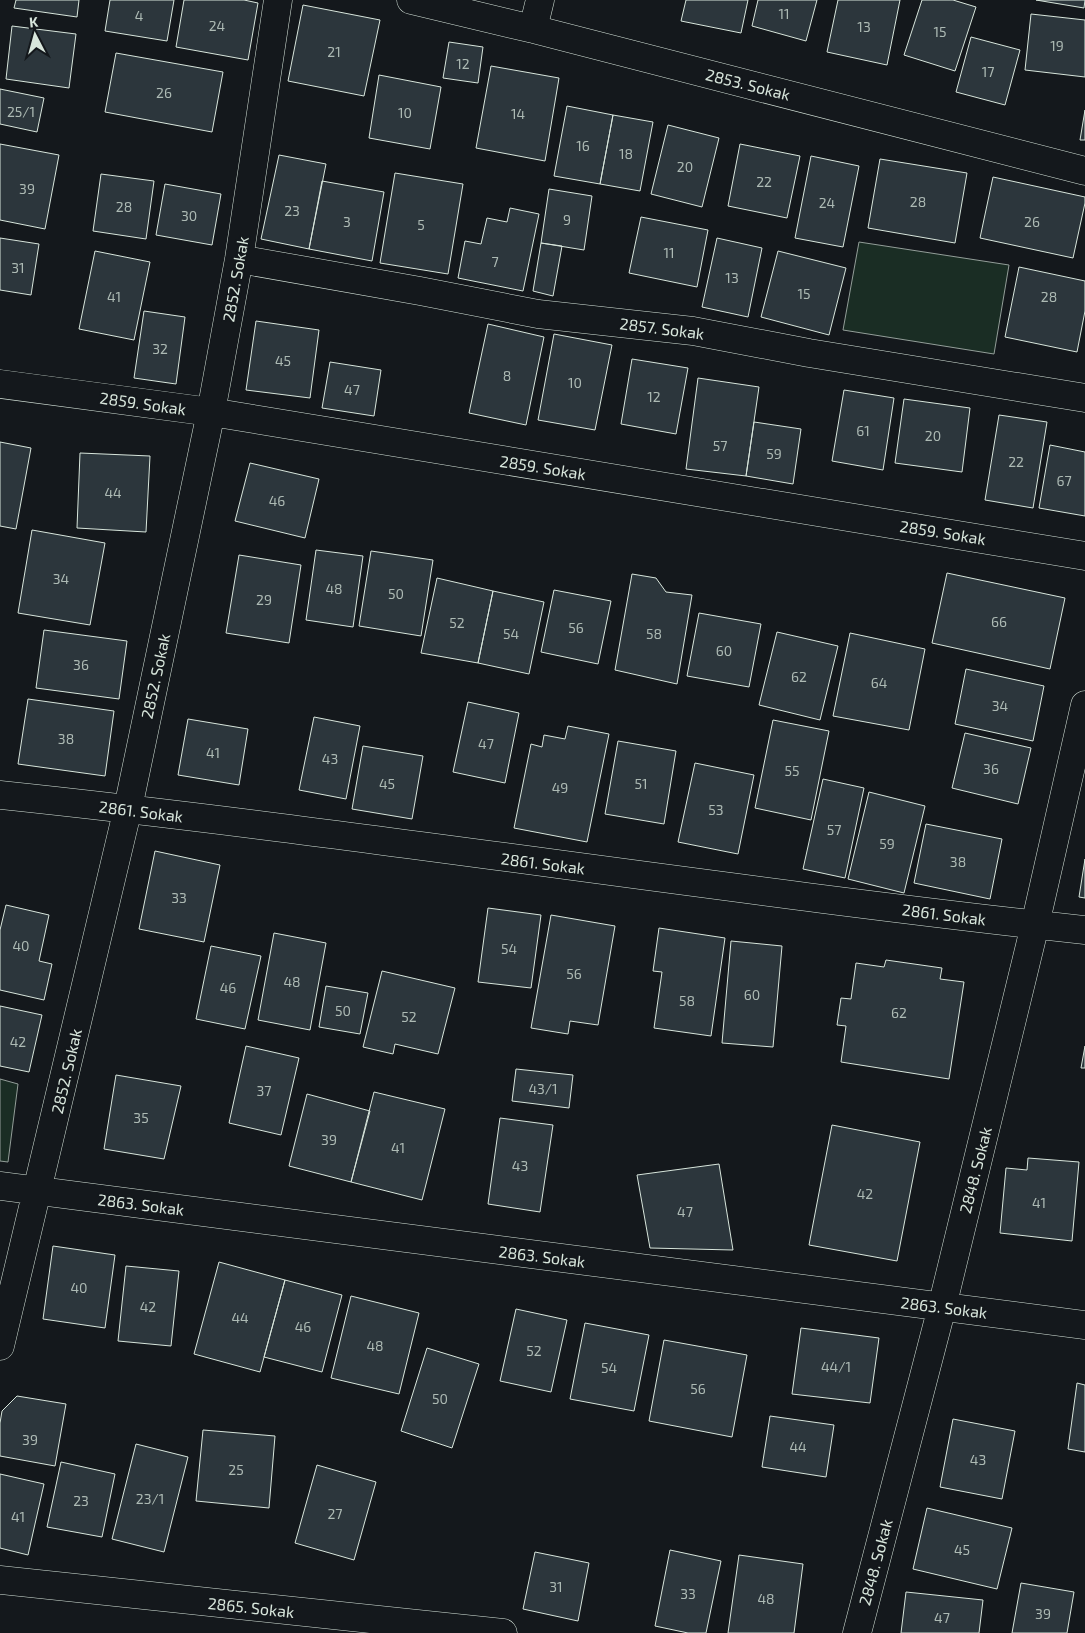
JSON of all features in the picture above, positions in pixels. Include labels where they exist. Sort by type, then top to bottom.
[{"type":"street","name":"2852. Sokak","points":[[0,1346],[128,808],[211,412],[239,259],[278,0]]},
{"type":"street","name":"2853. Sokak","points":[[411,0],[533,29],[1085,171]]},
{"type":"street","points":[[533,29],[540,0]]},
{"type":"street","name":"2857. Sokak","points":[[239,259],[538,314],[692,331],[808,353],[1085,398]]},
{"type":"street","name":"2859. Sokak","points":[[0,384],[211,412],[1085,556]]},
{"type":"street","name":"2848. Sokak","points":[[857,1633],[942,1307],[1035,925],[1085,705]]},
{"type":"street","name":"2861. Sokak","points":[[0,795],[128,808],[1085,930]]},
{"type":"street","name":"2863. Sokak","points":[[0,1186],[1085,1325]]},
{"type":"street","name":"2865. Sokak","points":[[0,1580],[503,1633]]},
{"type":"green space","points":[[859,242],[1009,265],[994,354],[843,330]]},
{"type":"green space","points":[[0,1079],[18,1084],[8,1162],[0,1161]]},
{"type":"building","points":[[16,0],[79,0],[77,17],[14,8]]},
{"type":"building","points":[[110,0],[174,0],[167,41],[105,31]]},
{"type":"building","points":[[184,0],[244,0],[258,3],[248,60],[176,47]]},
{"type":"building","points":[[686,0],[748,0],[741,33],[681,21]]},
{"type":"building","points":[[758,0],[817,0],[806,41],[752,26]]},
{"type":"building","points":[[838,0],[900,0],[887,65],[827,52]]},
{"type":"building","points":[[922,0],[953,0],[976,7],[955,71],[904,55]]},
{"type":"building","points":[[1036,0],[1085,0],[1084,8]]},
{"type":"building","points":[[303,5],[380,20],[364,96],[288,81]]},
{"type":"building","points":[[1031,14],[1085,20],[1085,77],[1025,70]]},
{"type":"building","points":[[12,26],[76,34],[69,88],[6,79]]},
{"type":"building","points":[[971,37],[1020,50],[1005,105],[956,92]]},
{"type":"building","points":[[449,42],[483,47],[478,83],[443,78]]},
{"type":"building","points":[[116,53],[223,72],[212,132],[105,112]]},
{"type":"building","points":[[491,66],[559,78],[545,161],[476,148]]},
{"type":"building","points":[[379,75],[441,87],[430,149],[369,138]]},
{"type":"building","points":[[0,89],[44,98],[37,132],[0,124]]},
{"type":"building","points":[[567,106],[613,115],[600,184],[554,176]]},
{"type":"building","points":[[1085,110],[1085,140],[1080,140]]},
{"type":"building","points":[[613,115],[653,122],[640,191],[600,184]]},
{"type":"building","points":[[668,125],[719,138],[702,207],[651,194]]},
{"type":"building","points":[[0,144],[59,155],[45,229],[0,220]]},
{"type":"building","points":[[740,144],[800,156],[787,218],[728,206]]},
{"type":"building","points":[[279,155],[326,164],[309,249],[261,239]]},
{"type":"building","points":[[811,156],[859,166],[843,247],[795,238]]},
{"type":"building","points":[[880,159],[967,173],[955,243],[868,228]]},
{"type":"building","points":[[395,173],[463,184],[448,274],[380,263]]},
{"type":"building","points":[[101,174],[154,181],[146,239],[93,231]]},
{"type":"building","points":[[993,177],[1085,197],[1073,258],[980,238]]},
{"type":"building","points":[[322,181],[384,192],[372,261],[309,249]]},
{"type":"building","points":[[165,184],[221,194],[212,245],[156,235]]},
{"type":"building","points":[[549,189],[592,196],[584,250],[541,243]]},
{"type":"building","points":[[510,208],[539,214],[523,291],[458,278],[465,241],[481,244],[487,218],[507,222]]},
{"type":"building","points":[[641,217],[708,230],[697,287],[629,273]]},
{"type":"building","points":[[0,238],[39,244],[31,295],[0,290]]},
{"type":"building","points":[[717,238],[762,248],[748,317],[702,307]]},
{"type":"building","points":[[541,243],[562,246],[553,296],[533,291]]},
{"type":"building","points":[[95,251],[150,262],[134,340],[79,329]]},
{"type":"building","points":[[778,251],[846,268],[829,335],[761,317]]},
{"type":"building","points":[[1019,267],[1085,281],[1085,311],[1077,352],[1005,337]]},
{"type":"building","points":[[144,311],[185,317],[176,384],[134,378]]},
{"type":"building","points":[[256,321],[319,330],[310,398],[246,390]]},
{"type":"building","points":[[488,324],[544,337],[526,425],[469,413]]},
{"type":"building","points":[[554,334],[612,345],[595,430],[538,420]]},
{"type":"building","points":[[632,359],[688,368],[676,434],[621,424]]},
{"type":"building","points":[[330,362],[381,370],[374,416],[322,408]]},
{"type":"building","points":[[698,378],[759,387],[746,476],[686,469]]},
{"type":"building","points":[[844,390],[894,398],[883,470],[832,461]]},
{"type":"building","points":[[904,399],[970,408],[962,472],[895,463]]},
{"type":"building","points":[[999,415],[1047,422],[1033,508],[985,500]]},
{"type":"building","points":[[754,422],[801,429],[793,484],[746,476]]},
{"type":"building","points":[[0,442],[31,448],[16,529],[0,526]]},
{"type":"building","points":[[1050,445],[1085,452],[1085,516],[1039,508]]},
{"type":"building","points":[[80,453],[150,456],[146,532],[77,528]]},
{"type":"building","points":[[250,463],[319,479],[305,538],[235,521]]},
{"type":"building","points":[[32,530],[105,543],[90,625],[18,613]]},
{"type":"building","points":[[316,550],[363,556],[353,627],[306,620]]},
{"type":"building","points":[[371,551],[433,560],[421,636],[359,626]]},
{"type":"building","points":[[239,555],[301,565],[289,643],[226,633]]},
{"type":"building","points":[[947,573],[1065,598],[1050,669],[932,643]]},
{"type":"building","points":[[632,574],[656,578],[666,592],[692,595],[677,684],[615,670]]},
{"type":"building","points":[[437,578],[493,591],[478,663],[421,653]]},
{"type":"building","points":[[554,590],[611,601],[598,664],[541,652]]},
{"type":"building","points":[[493,591],[544,602],[529,674],[478,663]]},
{"type":"building","points":[[699,613],[761,624],[749,687],[687,676]]},
{"type":"building","points":[[44,630],[127,641],[119,699],[36,688]]},
{"type":"building","points":[[777,632],[838,646],[820,720],[759,705]]},
{"type":"building","points":[[850,633],[925,649],[909,730],[833,716]]},
{"type":"building","points":[[966,669],[1044,686],[1033,741],[955,724]]},
{"type":"building","points":[[28,699],[114,711],[105,776],[18,764]]},
{"type":"building","points":[[468,702],[519,713],[505,783],[453,772]]},
{"type":"building","points":[[314,717],[360,726],[346,799],[299,790]]},
{"type":"building","points":[[188,719],[248,729],[239,785],[178,775]]},
{"type":"building","points":[[773,720],[829,731],[811,820],[755,808]]},
{"type":"building","points":[[568,726],[609,734],[587,842],[514,828],[531,744],[542,747],[544,735],[565,739]]},
{"type":"building","points":[[965,733],[1031,748],[1018,804],[952,788]]},
{"type":"building","points":[[618,741],[676,751],[664,824],[605,814]]},
{"type":"building","points":[[363,746],[423,756],[412,819],[352,809]]},
{"type":"building","points":[[695,763],[754,775],[738,854],[678,842]]},
{"type":"building","points":[[823,779],[864,788],[845,878],[803,869]]},
{"type":"building","points":[[869,792],[925,806],[904,893],[848,879]]},
{"type":"building","points":[[926,824],[1002,839],[990,899],[914,883]]},
{"type":"building","points":[[155,851],[220,865],[204,942],[139,929]]},
{"type":"building","points":[[1085,859],[1085,898],[1079,897]]},
{"type":"building","points":[[6,905],[49,915],[39,961],[52,964],[44,1000],[0,990],[0,930]]},
{"type":"building","points":[[488,908],[541,915],[531,988],[478,982]]},
{"type":"building","points":[[551,915],[615,926],[598,1025],[570,1021],[568,1034],[531,1028]]},
{"type":"building","points":[[659,928],[725,938],[711,1036],[654,1028],[662,972],[653,971]]},
{"type":"building","points":[[274,933],[326,943],[310,1030],[258,1020]]},
{"type":"building","points":[[731,941],[782,946],[773,1047],[722,1043]]},
{"type":"building","points":[[211,946],[261,956],[245,1029],[196,1019]]},
{"type":"building","points":[[886,960],[942,968],[940,979],[964,982],[949,1079],[841,1062],[846,1026],[837,1025],[841,998],[851,999],[856,963],[884,967]]},
{"type":"building","points":[[382,971],[455,988],[438,1054],[395,1044],[393,1054],[363,1047]]},
{"type":"building","points":[[326,986],[368,993],[360,1034],[319,1027]]},
{"type":"building","points":[[0,1006],[42,1015],[29,1072],[0,1066]]},
{"type":"building","points":[[246,1046],[299,1058],[281,1135],[229,1123]]},
{"type":"building","points":[[1085,1046],[1085,1068],[1081,1068]]},
{"type":"building","points":[[516,1069],[573,1075],[569,1108],[512,1101]]},
{"type":"building","points":[[116,1075],[181,1086],[164,1159],[104,1149]]},
{"type":"building","points":[[374,1092],[445,1109],[422,1200],[351,1182]]},
{"type":"building","points":[[307,1094],[370,1111],[351,1182],[289,1166]]},
{"type":"building","points":[[500,1118],[553,1125],[540,1212],[488,1204]]},
{"type":"building","points":[[832,1125],[920,1142],[897,1261],[809,1245]]},
{"type":"building","points":[[1028,1158],[1079,1162],[1072,1241],[1000,1233],[1006,1168],[1027,1170]]},
{"type":"building","points":[[719,1164],[733,1250],[650,1248],[637,1175]]},
{"type":"building","points":[[53,1246],[115,1255],[105,1328],[43,1319]]},
{"type":"building","points":[[219,1262],[285,1280],[260,1372],[194,1354]]},
{"type":"building","points":[[126,1266],[179,1271],[171,1346],[118,1341]]},
{"type":"building","points":[[285,1280],[342,1295],[322,1372],[264,1357]]},
{"type":"building","points":[[351,1296],[419,1313],[399,1394],[331,1378]]},
{"type":"building","points":[[516,1309],[567,1320],[551,1392],[500,1381]]},
{"type":"building","points":[[585,1323],[649,1335],[634,1411],[570,1399]]},
{"type":"building","points":[[801,1328],[879,1338],[870,1403],[792,1394]]},
{"type":"building","points":[[664,1340],[747,1355],[732,1437],[649,1421]]},
{"type":"building","points":[[427,1348],[479,1364],[452,1448],[401,1431]]},
{"type":"building","points":[[1077,1383],[1085,1385],[1085,1452],[1068,1449]]},
{"type":"building","points":[[17,1396],[66,1404],[55,1466],[0,1456],[2,1411]]},
{"type":"building","points":[[770,1416],[834,1425],[826,1477],[762,1467]]},
{"type":"building","points":[[953,1419],[1015,1431],[1002,1499],[940,1487]]},
{"type":"building","points":[[203,1430],[275,1436],[269,1508],[196,1501]]},
{"type":"building","points":[[136,1444],[188,1457],[164,1552],[112,1539]]},
{"type":"building","points":[[61,1462],[115,1474],[102,1537],[47,1527]]},
{"type":"building","points":[[317,1465],[376,1482],[354,1560],[295,1543]]},
{"type":"building","points":[[0,1474],[44,1484],[28,1555],[0,1548]]},
{"type":"building","points":[[927,1508],[1012,1528],[997,1589],[913,1569]]},
{"type":"building","points":[[670,1550],[721,1561],[706,1633],[688,1633],[655,1626]]},
{"type":"building","points":[[535,1552],[589,1563],[578,1621],[523,1609]]},
{"type":"building","points":[[739,1555],[803,1564],[794,1633],[728,1633]]},
{"type":"building","points":[[1021,1583],[1074,1592],[1067,1633],[1012,1633]]},
{"type":"building","points":[[906,1592],[983,1600],[979,1633],[901,1633]]}]
